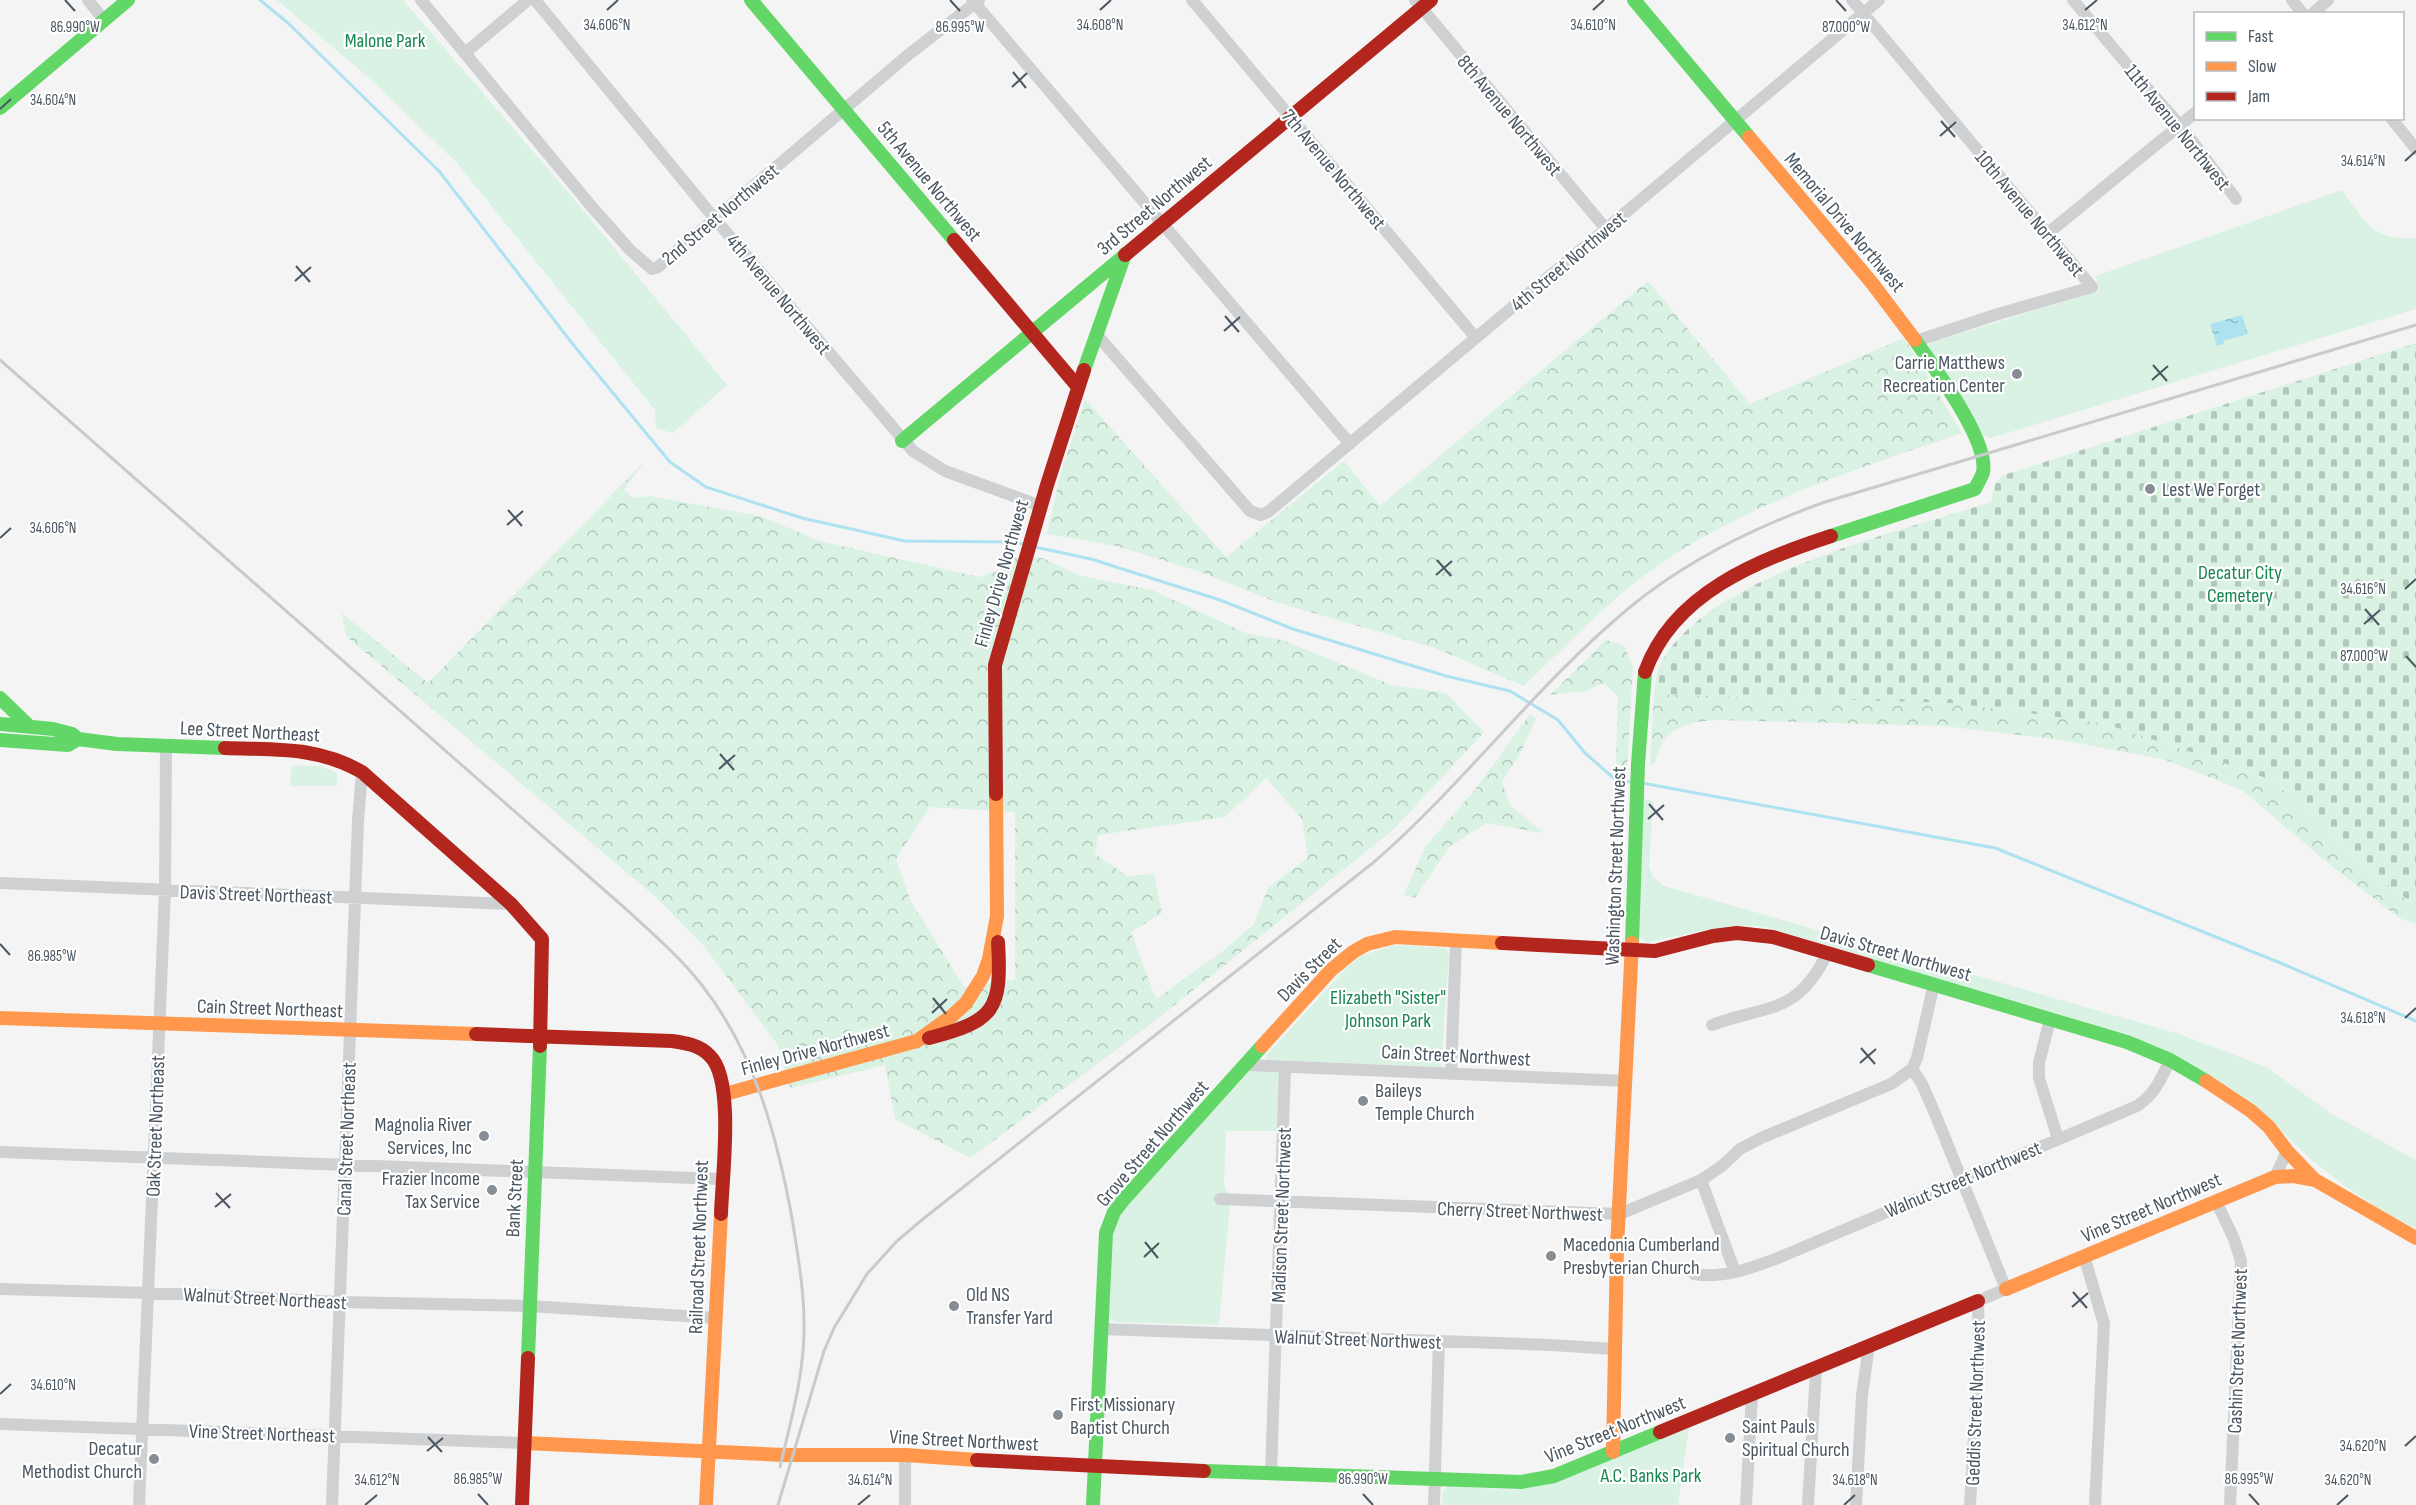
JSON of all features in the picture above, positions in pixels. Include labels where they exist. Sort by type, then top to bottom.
[{"type":"street","points":[[88,0],[104,20]]},
{"type":"street","points":[[0,108],[128,0]]},
{"type":"street","name":"2nd Street Northwest","points":[[421,0],[592,207],[646,266],[652,269],[658,267],[975,1]]},
{"type":"street","points":[[465,53],[528,0]]},
{"type":"street","name":"4th Avenue Northwest","points":[[535,0],[902,441],[922,458],[945,471],[1041,506]]},
{"type":"street","name":"5th Avenue Northwest","points":[[752,0],[1078,387]]},
{"type":"street","name":"7th Avenue Northwest","points":[[1192,0],[1476,338]]},
{"type":"street","name":"Memorial Drive Northwest","points":[[1634,0],[1872,283],[1916,341],[1973,430],[1981,448],[1983,472],[1975,489]]},
{"type":"street","name":"10th Avenue Northwest","points":[[1852,0],[2092,287],[1916,341]]},
{"type":"street","name":"4th Street Northwest","points":[[1096,335],[1254,514],[1261,515],[1268,512],[1350,444],[1879,0]]},
{"type":"street","name":"11th Avenue Northwest","points":[[2073,0],[2180,124],[2236,199]]},
{"type":"street","points":[[2292,0],[2301,12]]},
{"type":"street","points":[[2315,12],[2328,0]]},
{"type":"street","points":[[975,1],[1162,225],[1350,444]]},
{"type":"street","name":"3rd Street Northwest","points":[[902,441],[1162,225],[1422,3]]},
{"type":"street","name":"8th Avenue Northwest","points":[[1422,3],[1606,229]]},
{"type":"street","points":[[2047,234],[2194,114]]},
{"type":"street","points":[[2393,120],[2416,149]]},
{"type":"street","name":"Finley Drive Northwest","points":[[724,1094],[966,1028],[987,1016],[999,997],[995,665],[1034,527],[1078,387],[1125,254]]},
{"type":"street","name":"Washington Street Northwest","points":[[1613,1452],[1625,1081],[1638,764],[1645,670],[1666,630],[1689,607],[1719,584],[1751,567],[1797,548],[1975,489]]},
{"type":"street","points":[[0,698],[29,726]]},
{"type":"street","name":"Lee Street Northeast","points":[[0,724],[72,733],[78,739]]},
{"type":"street","name":"Lee Street Northeast","points":[[0,740],[68,745],[78,739],[166,746],[307,751],[330,756],[362,772],[512,904]]},
{"type":"street","name":"Oak Street Northeast","points":[[139,1505],[165,891],[166,746]]},
{"type":"street","name":"Canal Street Northeast","points":[[332,1505],[358,821],[362,772]]},
{"type":"street","name":"Davis Street Northeast","points":[[0,883],[512,904]]},
{"type":"street","name":"Bank Street","points":[[512,904],[542,939],[522,1505]]},
{"type":"street","name":"Finley Drive Northwest","points":[[917,1041],[949,1018],[972,996],[985,972],[997,916]]},
{"type":"street","name":"Davis Street Northwest","points":[[1456,942],[1667,950],[1713,936],[1737,933],[1773,937],[2127,1042],[2170,1060],[2212,1084],[2252,1111],[2315,1180],[2416,1238]]},
{"type":"street","name":"Davis Street","points":[[1246,1065],[1330,970],[1355,948],[1395,938],[1456,942]]},
{"type":"street","points":[[1451,1074],[1456,942]]},
{"type":"street","points":[[1712,1025],[1785,1003],[1804,991],[1816,977],[1827,954]]},
{"type":"street","points":[[1934,984],[1917,1058],[1912,1069],[1922,1084],[2006,1290],[1978,1301]]},
{"type":"street","name":"Cain Street Northeast","points":[[0,1018],[540,1038]]},
{"type":"street","points":[[2050,1019],[2039,1063],[2039,1078],[2058,1139]]},
{"type":"street","name":"Railroad Street Northwest","points":[[540,1038],[684,1042],[706,1051],[715,1062],[723,1079],[716,1318],[706,1505]]},
{"type":"street","name":"Walnut Street Northwest","points":[[1694,1274],[1708,1276],[1735,1272],[1778,1258],[2137,1106],[2155,1091],[2170,1060]]},
{"type":"street","points":[[1246,1065],[1285,1068]]},
{"type":"street","name":"Grove Street Northwest","points":[[1093,1505],[1106,1233],[1114,1212],[1246,1065]]},
{"type":"street","name":"Cain Street Northwest","points":[[1285,1068],[1625,1081]]},
{"type":"street","name":"Madison Street Northwest","points":[[1271,1473],[1285,1068]]},
{"type":"street","name":"Cherry Street Northwest","points":[[1220,1199],[1620,1214],[1701,1180],[1722,1166],[1740,1149],[1761,1138],[1891,1084],[1912,1069]]},
{"type":"street","points":[[2275,1176],[2288,1151]]},
{"type":"street","points":[[0,1152],[720,1179]]},
{"type":"street","points":[[2275,1176],[2298,1161]]},
{"type":"street","name":"Vine Street Northwest","points":[[2006,1290],[2275,1176],[2294,1176],[2315,1180]]},
{"type":"street","points":[[1701,1180],[1735,1272]]},
{"type":"street","name":"Cashin Street Northwest","points":[[2216,1201],[2241,1262],[2230,1505]]},
{"type":"street","points":[[2084,1256],[2104,1324],[2095,1505]]},
{"type":"street","name":"Walnut Street Northeast","points":[[0,1289],[340,1302],[529,1306]]},
{"type":"street","name":"Vine Street Northwest","points":[[525,1443],[785,1455],[905,1455],[1095,1467],[1496,1482],[1543,1479],[1978,1301]]},
{"type":"street","name":"Geddis Street Northwest","points":[[1970,1505],[1979,1351],[1978,1301]]},
{"type":"street","points":[[529,1306],[716,1318]]},
{"type":"street","name":"Walnut Street Northwest","points":[[1101,1329],[1615,1349]]},
{"type":"street","points":[[1434,1505],[1439,1341]]},
{"type":"street","points":[[1856,1505],[1863,1395],[1869,1346]]},
{"type":"street","points":[[1808,1505],[1816,1369]]},
{"type":"street","points":[[1746,1505],[1752,1395]]},
{"type":"street","name":"Vine Street Northeast","points":[[0,1424],[525,1443]]},
{"type":"street","points":[[905,1455],[905,1505]]},
{"type":"green space","name":"Malone Park","points":[[277,0],[403,0],[573,198],[727,385],[673,433],[656,428],[655,410],[457,163],[367,76]]},
{"type":"green space","points":[[2342,190],[2371,227],[2389,236],[2416,238],[2416,309],[1991,438],[1983,435],[1929,348],[1929,343],[2099,291],[2096,276]]},
{"type":"green space","points":[[1648,281],[1750,404],[1904,338],[1962,433],[1808,488],[1733,521],[1698,540],[1663,562],[1626,590],[1524,686],[1435,648],[1279,603],[1198,571],[1116,546],[1047,534],[1060,476],[1085,399],[1226,557],[1344,461],[1380,506]]},
{"type":"green space","name":"Decatur City Cemetery","points":[[2416,343],[2416,902],[2408,900],[2350,856],[2274,781],[2102,723],[1953,703],[1654,694],[1661,663],[1685,632],[1720,605],[1762,581],[1859,543],[1991,502],[1995,483],[2004,475]]},
{"type":"green space","points":[[643,463],[624,490],[633,498],[650,496],[759,516],[820,541],[979,577],[998,571],[1009,557],[1042,558],[1078,575],[1152,590],[1246,633],[1282,640],[1392,685],[1446,693],[1484,732],[1394,829],[1151,1024],[970,1158],[895,1119],[885,1065],[790,1088],[777,1044],[703,945],[657,898],[346,636],[342,613],[428,683]],"holes":[[[1266,778],[1302,819],[1308,858],[1268,888],[1254,924],[1223,951],[1156,999],[1131,932],[1162,913],[1154,874],[1127,876],[1095,854],[1098,835],[1225,817]],[[930,807],[1015,812],[1015,980],[964,987],[910,900],[896,859]]]},
{"type":"green space","points":[[1606,640],[1624,645],[1633,667],[1627,768],[1616,763],[1618,696],[1604,683],[1585,691],[1550,695]]},
{"type":"green space","points":[[1654,694],[1953,703],[2102,723],[2274,781],[2350,856],[2407,900],[2416,902],[2416,924],[2399,918],[2324,860],[2242,790],[2166,760],[2062,740],[1943,726],[1719,720],[1696,722],[1675,730],[1663,741],[1655,761],[1650,765]]},
{"type":"green space","points":[[1530,714],[1536,718],[1521,752],[1502,782],[1510,805],[1543,833],[1486,823],[1449,847],[1415,898],[1404,895],[1425,847],[1473,792]]},
{"type":"green space","points":[[292,765],[321,766],[337,773],[337,786],[290,786]]},
{"type":"green space","points":[[1644,799],[1653,801],[1649,867],[1653,877],[1664,886],[2179,1034],[2266,1067],[2335,1116],[2416,1160],[2416,1229],[2384,1212],[2345,1186],[2314,1162],[2268,1118],[2130,1035],[1766,927],[1734,926],[1646,942],[1638,936]]},
{"type":"green space","name":"Elizabeth \"Sister\" Johnson Park","points":[[1394,945],[1446,948],[1449,956],[1441,1067],[1268,1060],[1266,1056],[1345,969],[1361,956]]},
{"type":"green space","points":[[1250,1071],[1279,1072],[1277,1131],[1226,1131],[1224,1183],[1230,1205],[1219,1325],[1115,1322],[1107,1316],[1111,1236],[1119,1212]]},
{"type":"green space","name":"A.C. Banks Park","points":[[1689,1427],[1678,1505],[1442,1505],[1443,1492],[1447,1486],[1514,1490]]},
{"type":"water","points":[[2242,315],[2248,334],[2223,341],[2224,344],[2217,346],[2210,324]]},
{"type":"waterway","points":[[260,0],[288,23],[439,171],[575,347],[670,462],[706,487],[802,518],[905,541],[1023,544]]},
{"type":"waterway","points":[[1035,547],[1091,559],[1220,600],[1293,629],[1446,676],[1510,691],[1558,720],[1585,753],[1617,781],[1633,782]]},
{"type":"waterway","points":[[1642,783],[1995,848],[2283,964],[2416,1021]]},
{"type":"railway","points":[[778,1505],[824,1351],[834,1328],[867,1274],[897,1241],[1374,862],[1439,800],[1563,669],[1595,638],[1651,591],[1722,546],[1773,522],[1825,502],[2416,325]]},
{"type":"railway","points":[[0,360],[627,910],[684,964],[720,1010],[750,1067],[772,1129],[787,1192],[800,1274],[804,1341],[796,1396],[780,1467]]},
{"type":"traffic: fast","points":[[0,108],[128,0]]},
{"type":"traffic: fast","points":[[751,0],[954,240]]},
{"type":"traffic: fast","points":[[1634,0],[1749,137]]},
{"type":"traffic: fast","points":[[1084,370],[1125,254]]},
{"type":"traffic: fast","points":[[902,441],[1125,255]]},
{"type":"traffic: fast","points":[[1831,536],[1975,489],[1982,476],[1983,458],[1978,442],[1958,404],[1915,340]]},
{"type":"traffic: fast","points":[[1632,943],[1638,764],[1645,672]]},
{"type":"traffic: fast","points":[[0,698],[29,726]]},
{"type":"traffic: fast","points":[[0,724],[53,729],[72,734],[78,739],[117,744],[225,748]]},
{"type":"traffic: fast","points":[[0,740],[68,745],[78,739]]},
{"type":"traffic: fast","points":[[1868,965],[2127,1042],[2170,1060],[2206,1081]]},
{"type":"traffic: fast","points":[[528,1358],[540,1046]]},
{"type":"traffic: fast","points":[[1093,1505],[1106,1233],[1114,1212],[1125,1198],[1262,1046]]},
{"type":"traffic: fast","points":[[1204,1471],[1521,1482],[1554,1476],[1660,1432]]},
{"type":"traffic: slow","points":[[1749,137],[1872,283],[1915,340]]},
{"type":"traffic: slow","points":[[725,1094],[917,1041],[966,1003],[983,976],[989,959],[997,916],[996,794]]},
{"type":"traffic: slow","points":[[1262,1046],[1331,970],[1367,944],[1395,937],[1502,943]]},
{"type":"traffic: slow","points":[[1613,1452],[1617,1248],[1632,943]]},
{"type":"traffic: slow","points":[[0,1018],[476,1034]]},
{"type":"traffic: slow","points":[[2206,1081],[2251,1111],[2269,1127],[2287,1151],[2315,1180],[2416,1238]]},
{"type":"traffic: slow","points":[[2006,1289],[2275,1177],[2294,1176],[2315,1180]]},
{"type":"traffic: slow","points":[[706,1505],[721,1214]]},
{"type":"traffic: slow","points":[[525,1443],[785,1455],[905,1455],[977,1460]]},
{"type":"traffic: jam","points":[[1125,255],[1431,0]]},
{"type":"traffic: jam","points":[[954,240],[1078,387]]},
{"type":"traffic: jam","points":[[996,794],[995,665],[1047,485],[1084,370]]},
{"type":"traffic: jam","points":[[1645,672],[1658,644],[1676,621],[1721,583],[1775,556],[1831,536]]},
{"type":"traffic: jam","points":[[225,748],[295,751],[328,758],[362,772],[511,904],[542,939],[540,1046]]},
{"type":"traffic: jam","points":[[1502,943],[1655,951],[1713,936],[1737,933],[1773,937],[1868,965]]},
{"type":"traffic: jam","points":[[929,1038],[968,1025],[981,1018],[990,1009],[998,983],[998,942]]},
{"type":"traffic: jam","points":[[476,1034],[672,1041],[702,1049],[718,1068],[725,1107],[721,1214]]},
{"type":"traffic: jam","points":[[1660,1432],[1978,1301]]},
{"type":"traffic: jam","points":[[522,1505],[528,1358]]},
{"type":"traffic: jam","points":[[977,1460],[1204,1471]]},
{"type":"place","name":"Carrie Matthews Recreation Center","points":[[2017,374]]},
{"type":"place","name":"Lest We Forget","points":[[2150,489]]},
{"type":"place","name":"Baileys Temple Church","points":[[1363,1101]]},
{"type":"place","name":"Magnolia River Services, Inc","points":[[484,1136]]},
{"type":"place","name":"Frazier Income Tax Service","points":[[492,1190]]},
{"type":"place","name":"Macedonia Cumberland Presbyterian Church","points":[[1551,1256]]},
{"type":"place","name":"Old NS Transfer Yard","points":[[954,1306]]},
{"type":"place","name":"First Missionary Baptist Church","points":[[1058,1415]]},
{"type":"place","name":"Saint Pauls Spiritual Church","points":[[1730,1438]]},
{"type":"place","name":"Decatur Methodist Church","points":[[154,1459]]}]
